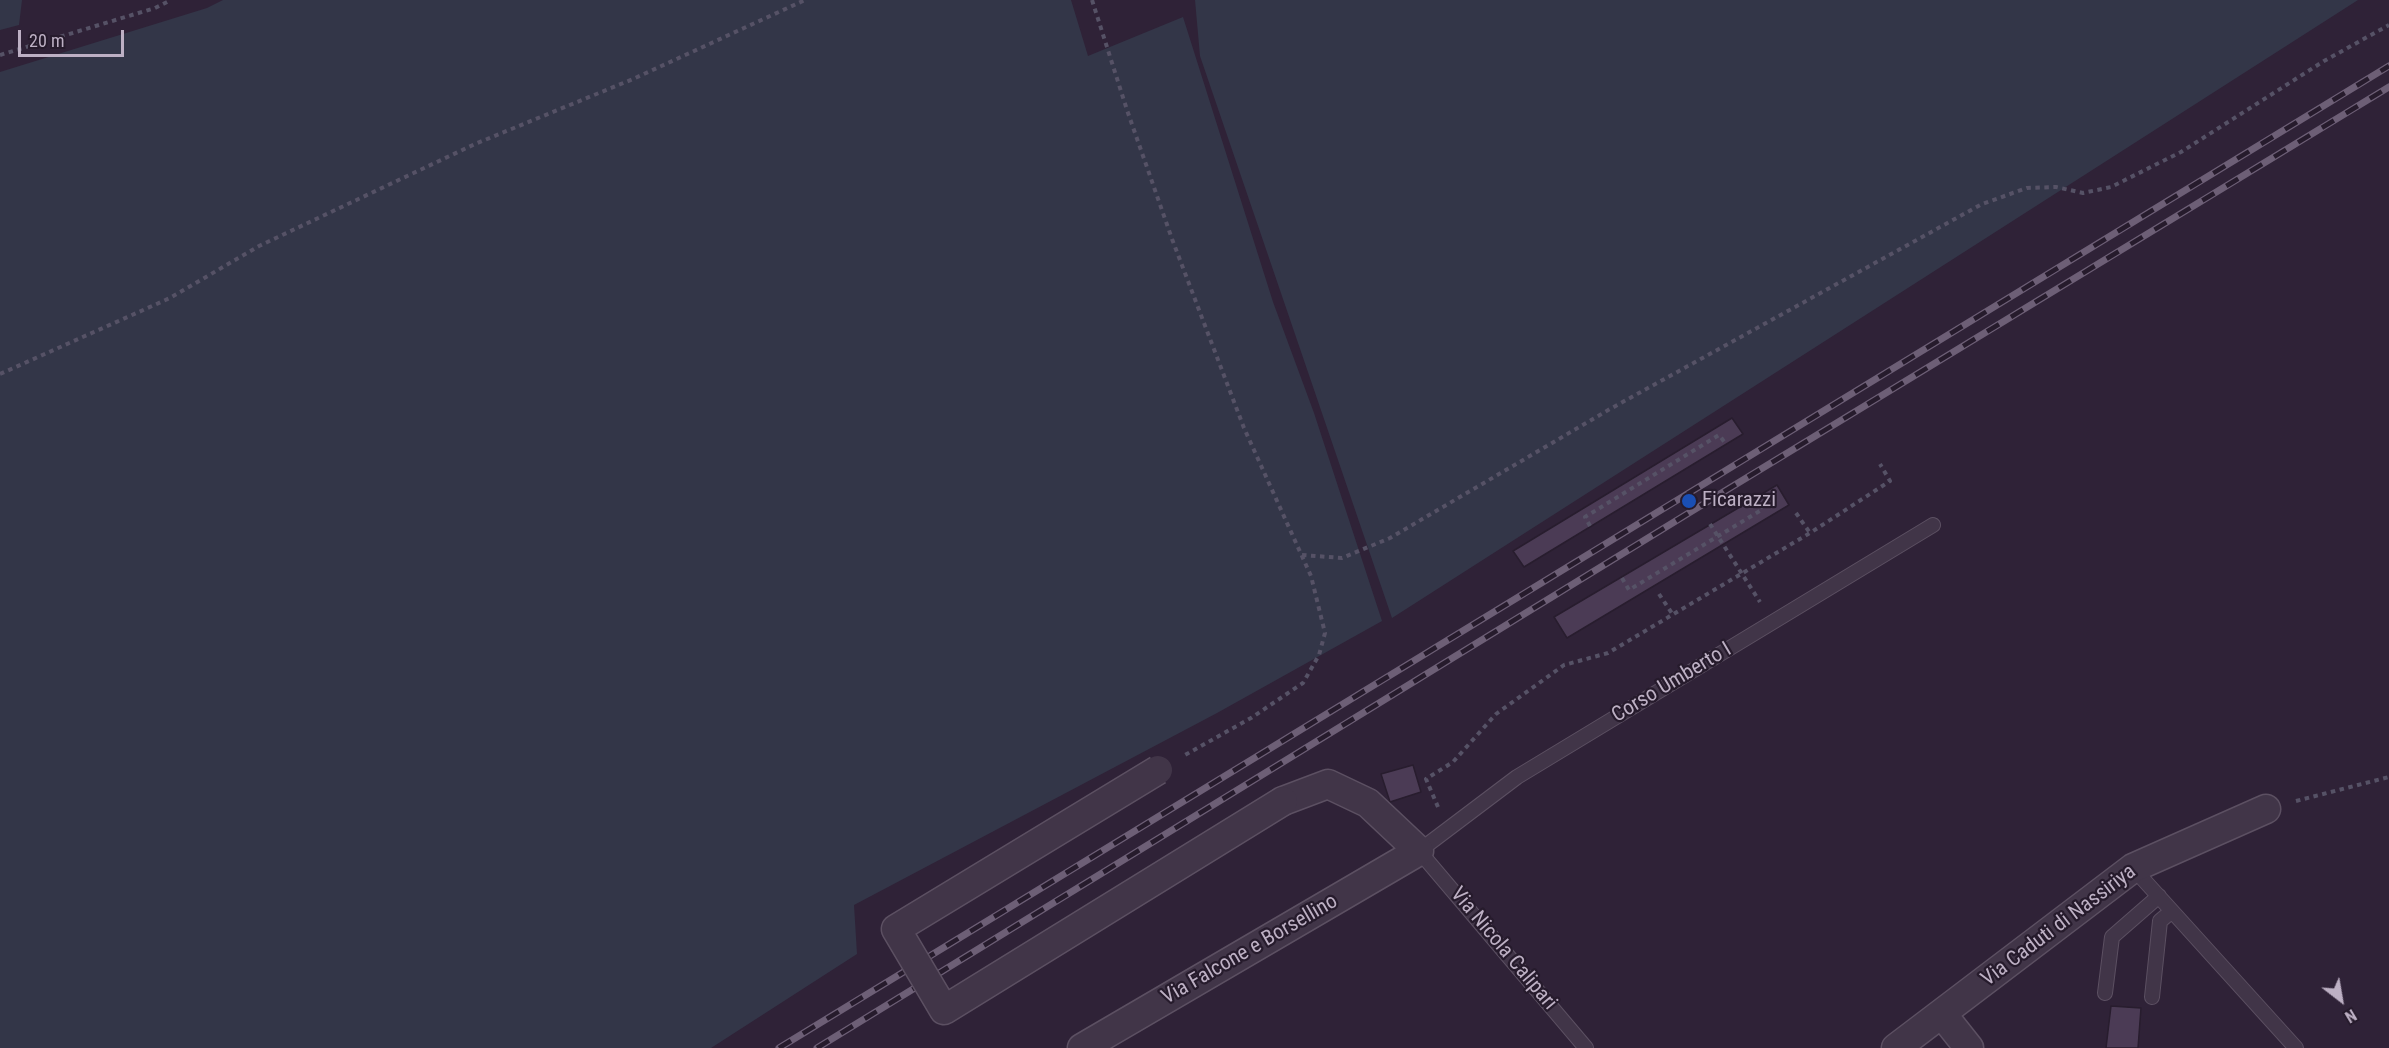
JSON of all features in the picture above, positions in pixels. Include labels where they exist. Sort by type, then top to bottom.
[{"type":"street","points":[[1158,770],[896,929],[944,1010],[1283,801],[1328,784],[1368,803],[1419,851]]},
{"type":"street","name":"Via Caduti di Nassiriya","points":[[1896,1048],[2133,868],[2266,810]]},
{"type":"street","name":"Via Falcone e Borsellino","points":[[1082,1048],[1419,851]]},
{"type":"street","points":[[1942,1014],[1969,1048]]},
{"type":"lane","name":"Corso Umberto I","points":[[1419,851],[1517,777],[1934,525]]},
{"type":"lane","name":"Via Nicola Calipari","points":[[1419,851],[1586,1048]]},
{"type":"lane","points":[[2133,868],[2296,1048]]},
{"type":"lane","points":[[2105,993],[2112,937],[2159,896]]},
{"type":"lane","points":[[2152,997],[2160,921],[2172,911]]},
{"type":"path","points":[[0,55],[155,8],[171,0]]},
{"type":"path","points":[[0,374],[170,298],[259,246],[475,144],[633,79],[805,0]]},
{"type":"path","points":[[1092,0],[1165,217],[1244,428],[1311,576],[1325,633],[1319,655],[1303,683],[1251,718],[1158,770]]},
{"type":"path","points":[[1302,555],[1342,558],[1390,538],[1630,397],[1982,204],[2027,188],[2056,187],[2083,193],[2111,187],[2181,152],[2324,61],[2389,25]]},
{"type":"path","points":[[1590,526],[1585,517],[1692,451],[1719,435],[1726,444]]},
{"type":"path","points":[[1448,831],[1426,779],[1453,762],[1496,714],[1564,665],[1608,653],[1810,534],[1890,481],[1880,464]]},
{"type":"path","points":[[1622,578],[1629,590],[1763,509],[1757,496]]},
{"type":"path","points":[[1796,513],[1810,534]]},
{"type":"path","points":[[1710,524],[1773,622]]},
{"type":"path","points":[[1659,594],[1673,615]]},
{"type":"path","points":[[2266,810],[2389,777]]},
{"type":"shaded area","points":[[0,0],[22,0],[19,25],[0,30]]},
{"type":"shaded area","points":[[223,0],[1071,0],[1088,56],[1183,17],[1273,302],[1314,413],[1382,621],[1217,713],[854,905],[857,954],[711,1048],[0,1048],[0,72],[207,8]]},
{"type":"shaded area","points":[[1195,0],[2358,0],[1392,618],[1200,56]]},
{"type":"building","points":[[1732,418],[1743,434],[1524,567],[1513,551]]},
{"type":"building","points":[[1777,485],[1789,505],[1567,638],[1554,617]]},
{"type":"building","points":[[1413,765],[1421,792],[1390,802],[1381,774]]},
{"type":"building","points":[[2111,1006],[2141,1008],[2138,1048],[2106,1048]]},
{"type":"railway","points":[[779,1048],[2389,66]]},
{"type":"railway","points":[[817,1048],[2389,87]]},
{"type":"place","name":"Ficarazzi","points":[[1689,501]]}]
